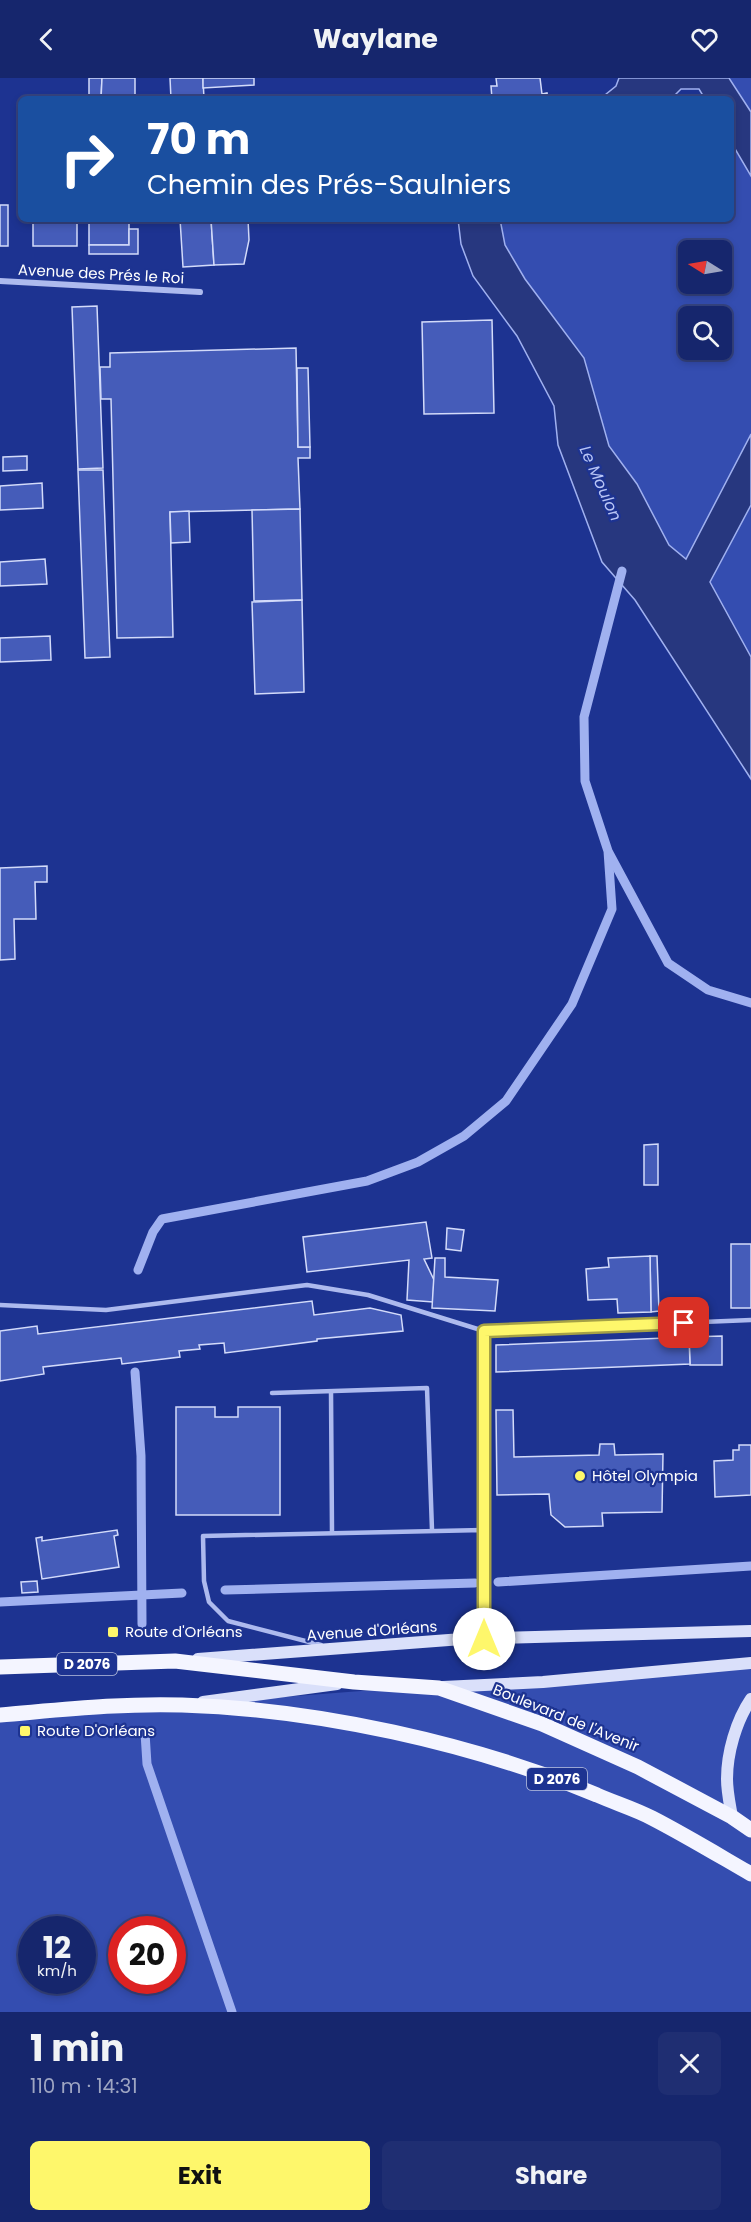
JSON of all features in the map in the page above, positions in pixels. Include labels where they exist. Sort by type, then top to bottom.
[{"type":"main road","name":"Avenue d'Orléans","points":[[175,1661],[484,1639],[751,1631]]},
{"type":"main road","name":"D 2076","points":[[0,1667],[175,1661],[354,1682]]},
{"type":"main road","points":[[439,1688],[543,1682],[751,1663]]},
{"type":"main road","name":"D 2076","points":[[0,1715],[86,1708],[181,1705],[354,1682]]},
{"type":"main road","name":"Boulevard de l'Avenir","points":[[354,1682],[439,1688],[500,1708],[638,1767],[732,1817],[751,1830]]},
{"type":"main road","points":[[732,1817],[727,1780],[732,1745],[744,1709],[751,1699]]},
{"type":"main road","name":"D 2076","points":[[181,1705],[266,1711],[348,1724],[461,1748],[562,1781],[650,1817],[751,1874]]},
{"type":"street","name":"Avenue des Prés le Roi","points":[[0,281],[200,292]]},
{"type":"lane","points":[[0,1305],[106,1311],[306,1285],[368,1295],[484,1331],[751,1320]]},
{"type":"lane","points":[[484,1331],[484,1639]]},
{"type":"lane","points":[[272,1393],[427,1389],[432,1530]]},
{"type":"lane","points":[[331,1392],[332,1532]]},
{"type":"lane","points":[[335,1649],[228,1621],[209,1602],[204,1581],[203,1536],[483,1530]]},
{"type":"shaded area","points":[[729,78],[751,78],[751,112]]},
{"type":"shaded area","points":[[734,147],[751,176],[751,434],[686,560],[669,545],[637,484],[609,446],[584,358],[525,279],[505,245],[500,222],[734,222]]},
{"type":"shaded area","points":[[751,505],[751,657],[710,582]]},
{"type":"shaded area","points":[[751,1661],[751,2012],[0,2012],[0,1715],[181,1705]]},
{"type":"water","points":[[619,78],[729,78],[751,112],[751,176],[734,147],[734,96],[703,96],[699,89],[681,89],[674,96],[604,96],[616,86]]},
{"type":"water","name":"Le Moulon","points":[[458,222],[501,222],[505,245],[525,279],[584,358],[609,446],[637,484],[669,545],[686,559],[751,434],[751,505],[710,582],[751,657],[751,779],[635,600],[602,562],[558,445],[554,406],[517,336],[473,276],[461,244]]},
{"type":"building","points":[[89,78],[102,78],[101,96],[89,96]]},
{"type":"building","points":[[102,78],[135,78],[135,96],[101,96]]},
{"type":"building","points":[[170,78],[203,78],[204,96],[171,96]]},
{"type":"building","points":[[203,78],[254,78],[254,85],[203,88]]},
{"type":"building","points":[[496,78],[540,78],[542,94],[547,93],[548,96],[492,96],[491,86],[497,86]]},
{"type":"building","points":[[0,205],[8,205],[8,246],[0,246]]},
{"type":"building","points":[[33,222],[77,222],[77,246],[33,246]]},
{"type":"building","points":[[89,222],[129,222],[129,245],[89,245]]},
{"type":"building","points":[[180,222],[211,222],[214,265],[183,267]]},
{"type":"building","points":[[211,222],[248,222],[249,240],[244,264],[214,265]]},
{"type":"building","points":[[129,229],[138,229],[138,254],[89,254],[89,245],[129,245]]},
{"type":"building","points":[[97,306],[103,468],[78,469],[72,307]]},
{"type":"building","points":[[492,320],[494,413],[424,414],[422,322]]},
{"type":"building","points":[[296,348],[298,447],[310,447],[310,458],[298,458],[300,509],[170,512],[173,637],[117,638],[111,399],[101,399],[100,367],[110,367],[110,353]]},
{"type":"building","points":[[297,368],[308,368],[310,447],[298,447]]},
{"type":"building","points":[[27,456],[27,470],[3,471],[3,457]]},
{"type":"building","points":[[78,470],[103,470],[110,657],[85,658]]},
{"type":"building","points":[[42,483],[43,508],[0,510],[0,486]]},
{"type":"building","points":[[300,509],[302,600],[254,601],[252,510]]},
{"type":"building","points":[[189,511],[190,542],[171,543],[170,512]]},
{"type":"building","points":[[45,559],[47,584],[0,586],[0,562]]},
{"type":"building","points":[[302,600],[304,692],[255,694],[252,602]]},
{"type":"building","points":[[50,636],[51,660],[0,662],[0,638]]},
{"type":"building","points":[[47,866],[47,882],[35,882],[36,919],[14,919],[15,959],[0,960],[0,868]]},
{"type":"building","points":[[658,1144],[658,1185],[644,1185],[644,1145]]},
{"type":"building","points":[[426,1222],[432,1258],[424,1259],[434,1280],[433,1302],[407,1300],[409,1260],[307,1272],[303,1237]]},
{"type":"building","points":[[447,1228],[464,1230],[461,1251],[446,1249]]},
{"type":"building","points":[[731,1244],[751,1244],[751,1308],[731,1308]]},
{"type":"building","points":[[650,1256],[657,1256],[659,1311],[651,1312]]},
{"type":"building","points":[[650,1256],[651,1312],[618,1313],[617,1299],[588,1300],[586,1269],[609,1267],[608,1258]]},
{"type":"building","points":[[435,1258],[445,1258],[445,1277],[498,1280],[495,1311],[432,1308]]},
{"type":"building","points":[[312,1301],[314,1315],[370,1308],[401,1315],[403,1331],[317,1339],[317,1341],[225,1353],[224,1343],[199,1345],[200,1349],[179,1351],[180,1357],[122,1364],[121,1358],[43,1367],[44,1374],[0,1381],[0,1331],[37,1326],[38,1334]]},
{"type":"building","points":[[722,1336],[722,1365],[690,1365],[689,1337]]},
{"type":"building","points":[[689,1337],[690,1364],[496,1372],[496,1345]]},
{"type":"building","points":[[176,1407],[215,1407],[215,1417],[238,1417],[238,1407],[280,1407],[280,1515],[176,1515]]},
{"type":"building","name":"Hôtel Olympia","points":[[496,1410],[513,1410],[514,1457],[599,1455],[600,1444],[614,1444],[615,1455],[663,1454],[662,1512],[602,1513],[603,1526],[565,1527],[551,1515],[549,1494],[497,1495]]},
{"type":"building","points":[[739,1445],[751,1445],[751,1495],[715,1497],[714,1461],[733,1460],[733,1450],[739,1450]]},
{"type":"building","points":[[117,1530],[118,1535],[114,1536],[119,1567],[42,1579],[36,1538],[42,1537],[42,1541]]},
{"type":"building","points":[[37,1581],[38,1592],[22,1593],[21,1582]]},
{"type":"waterway","points":[[138,1270],[153,1232],[162,1219],[367,1181],[418,1162],[464,1136],[506,1101],[572,1004],[612,909],[608,851],[585,781],[584,717],[622,571]]},
{"type":"waterway","points":[[609,853],[668,963],[708,990],[751,1003]]},
{"type":"waterway","points":[[135,1372],[141,1456],[142,1624]]},
{"type":"waterway","points":[[498,1582],[751,1566]]},
{"type":"waterway","points":[[225,1590],[475,1583]]},
{"type":"waterway","points":[[0,1602],[182,1593]]},
{"type":"waterway","points":[[145,1733],[147,1764],[232,2012]]},
{"type":"place","name":"Hôtel Olympia","points":[[580,1476]]},
{"type":"place","name":"Route d'Orléans","points":[[113,1632]]},
{"type":"place","name":"Route D'Orléans","points":[[25,1731]]},
{"type":"route","points":[[484,1639],[484,1331],[684,1323]]}]
